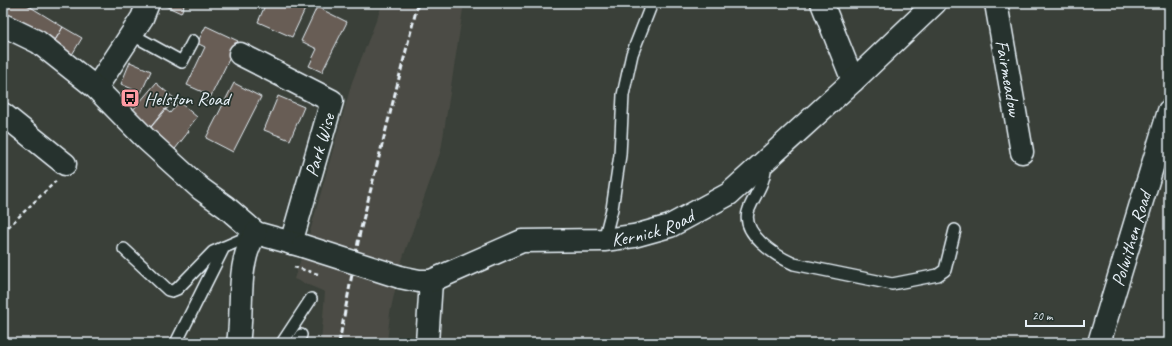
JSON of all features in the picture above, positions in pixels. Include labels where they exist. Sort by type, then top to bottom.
[{"type":"street","points":[[96,88],[142,18],[148,3]]},
{"type":"street","points":[[822,3],[853,81]]},
{"type":"street","name":"Kernick Road","points":[[297,245],[400,277],[419,281],[430,281],[522,241],[604,240],[634,236],[670,226],[729,194],[853,81],[935,3]]},
{"type":"street","name":"Fairmeadow","points":[[996,3],[1022,152]]},
{"type":"street","points":[[3,25],[38,42],[96,88],[146,139],[201,189],[226,207],[256,233],[297,245]]},
{"type":"street","name":"Park Wise","points":[[240,54],[332,101],[297,245]]},
{"type":"street","name":"Polwithen Road","points":[[1099,343],[1169,111]]},
{"type":"street","points":[[3,114],[65,164]]},
{"type":"street","points":[[238,343],[244,261],[250,243],[256,233]]},
{"type":"street","points":[[427,343],[430,281]]},
{"type":"lane","points":[[604,240],[612,209],[620,155],[623,95],[632,54],[652,3]]},
{"type":"lane","points":[[131,34],[182,62],[193,41]]},
{"type":"lane","points":[[766,160],[763,182],[748,210],[747,219],[750,231],[780,258],[794,264],[892,284],[938,275],[945,270],[955,230]]},
{"type":"lane","points":[[124,249],[168,290],[172,291],[177,290],[206,259],[224,246],[256,233]]},
{"type":"lane","points":[[176,343],[224,246]]},
{"type":"lane","points":[[282,343],[311,299]]},
{"type":"path","points":[[3,232],[57,180],[65,164]]},
{"type":"shaded area","points":[[383,3],[464,3],[441,150],[401,263],[390,313],[387,343],[321,343],[325,292],[294,279],[307,242],[352,82]]},
{"type":"building","points":[[3,3],[24,3],[63,27],[51,47],[3,19]]},
{"type":"building","points":[[159,3],[185,3],[181,13]]},
{"type":"building","points":[[266,3],[296,3],[306,7],[292,37],[258,22]]},
{"type":"building","points":[[317,7],[347,22],[322,72],[309,66],[317,49],[301,41]]},
{"type":"building","points":[[206,26],[238,41],[208,102],[204,100],[207,94],[187,85],[205,47],[197,43]]},
{"type":"building","points":[[63,27],[82,38],[70,58],[51,47]]},
{"type":"building","points":[[130,62],[151,71],[141,93],[121,84]]},
{"type":"building","points":[[156,83],[175,99],[146,133],[127,117]]},
{"type":"building","points":[[234,83],[261,97],[233,152],[206,138]]},
{"type":"building","points":[[278,96],[304,107],[290,140],[264,130]]},
{"type":"building","points":[[179,102],[197,117],[187,130],[189,131],[172,153],[146,133],[165,109],[170,113]]},
{"type":"railway","points":[[339,343],[360,232],[418,3]]},
{"type":"place","name":"Helston Road","points":[[130,98]]}]
